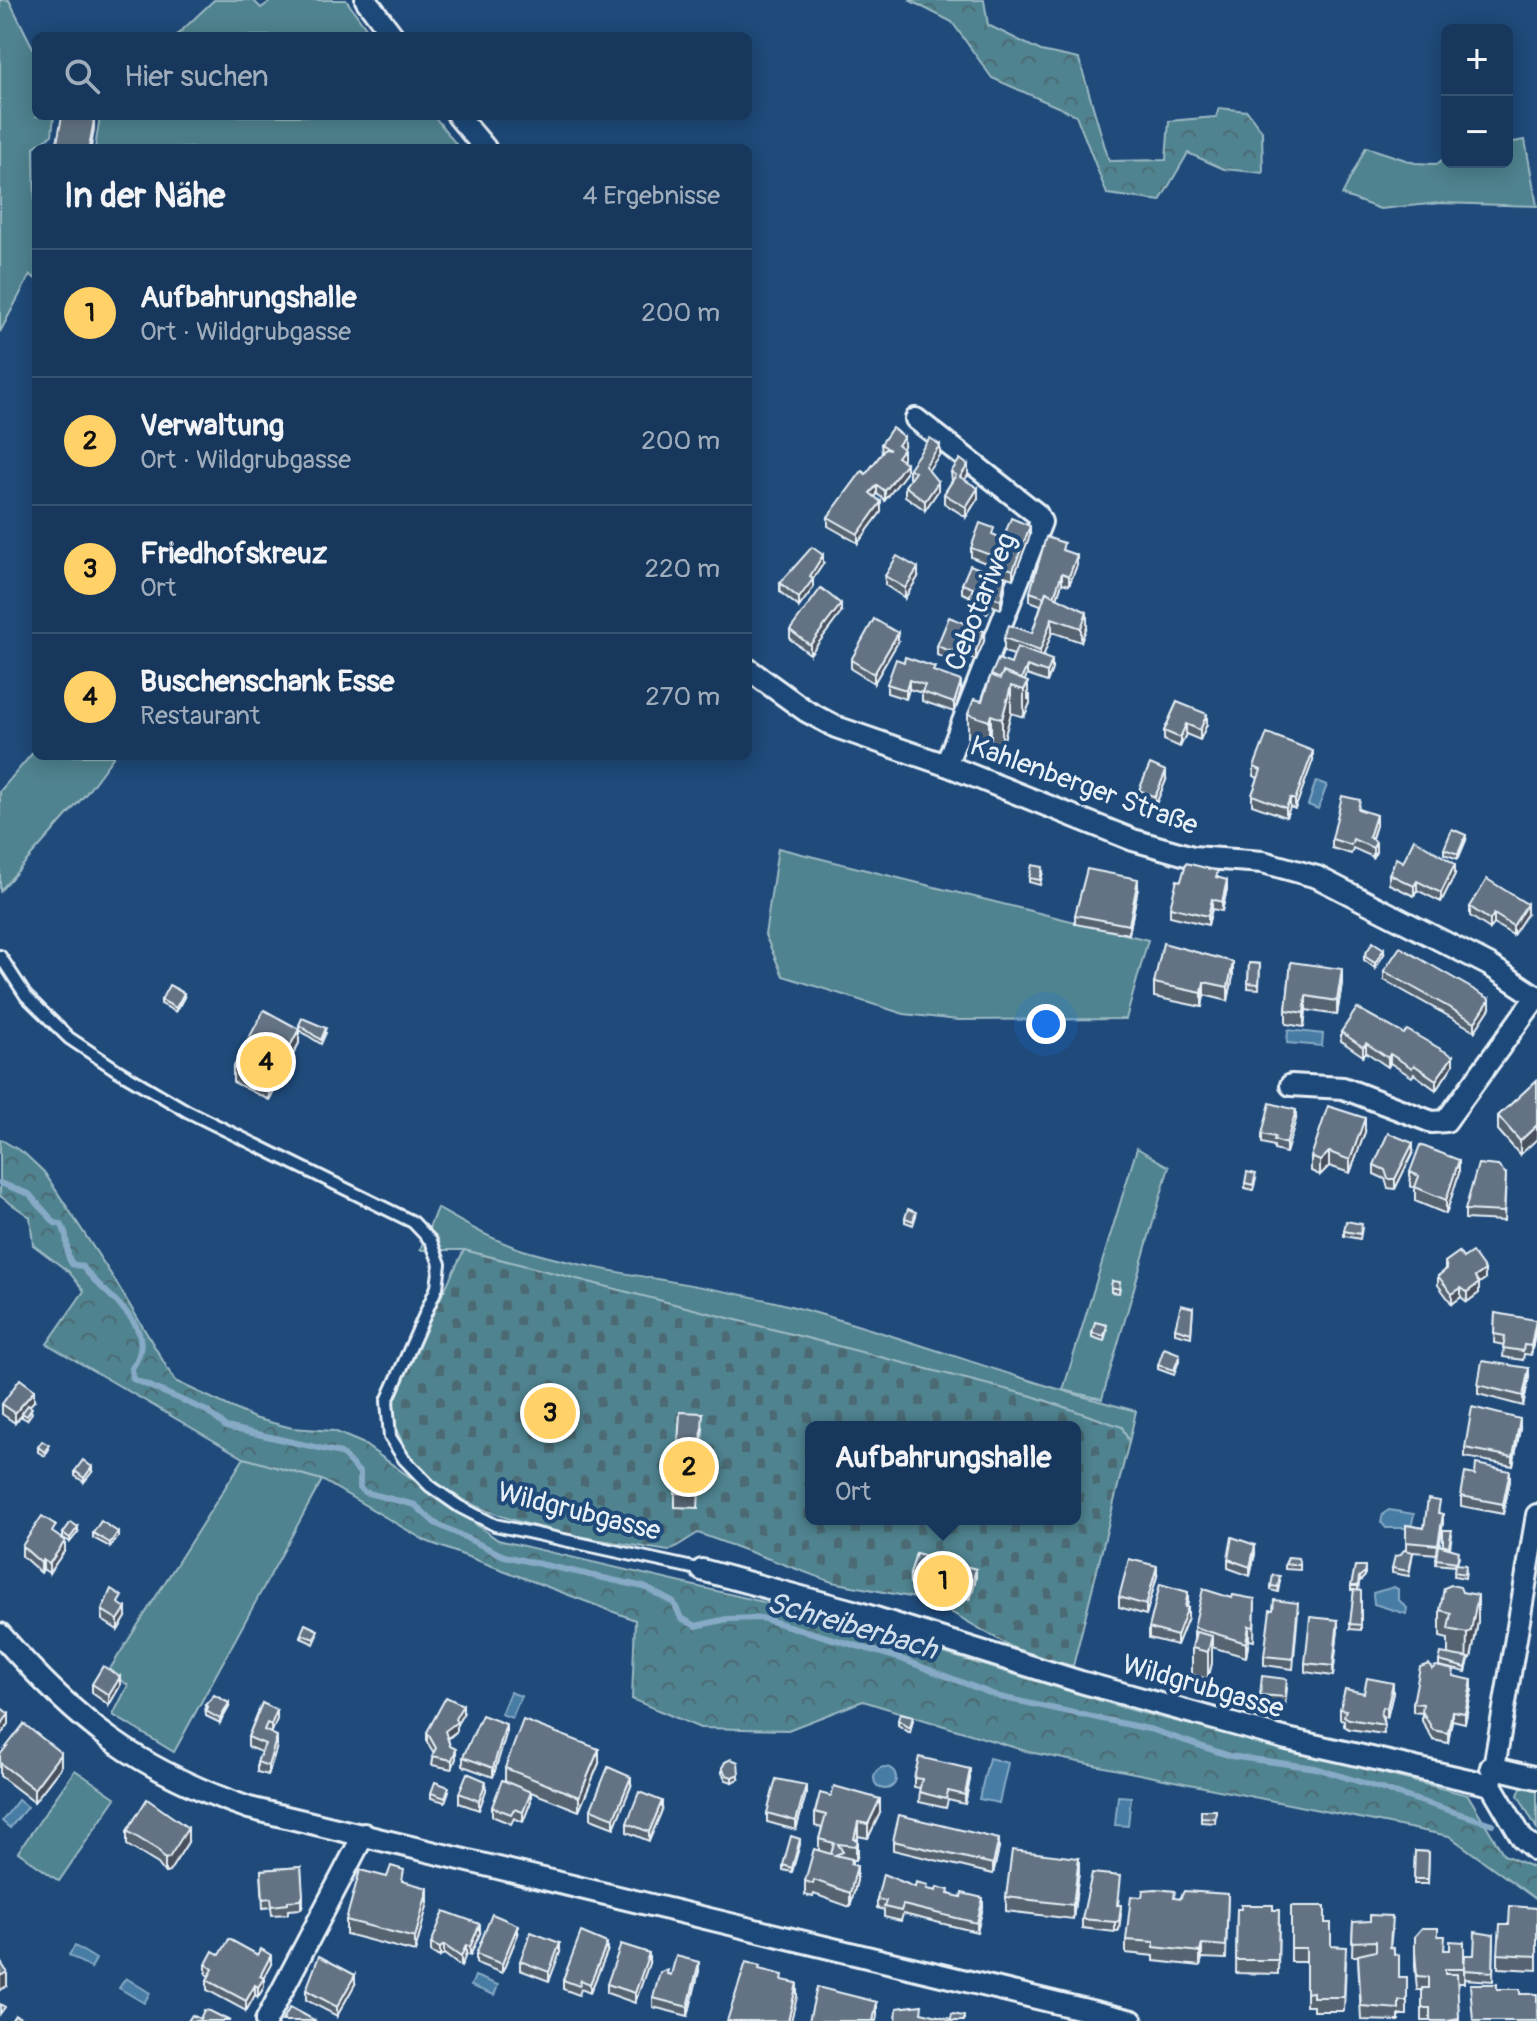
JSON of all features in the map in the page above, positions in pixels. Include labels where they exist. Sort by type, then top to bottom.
[{"type":"street","points":[[366,0],[390,32]]},
{"type":"street","points":[[461,120],[482,144]]},
{"type":"street","name":"Cebotariweg","points":[[916,419],[1037,514],[1041,522],[946,765]]},
{"type":"street","name":"Kahlenberger Straße","points":[[752,672],[806,711],[836,727],[946,765],[1167,851],[1219,860],[1263,862],[1317,877],[1489,965],[1537,996]]},
{"type":"street","points":[[1291,1085],[1343,1088],[1432,1122],[1446,1121],[1537,996]]},
{"type":"street","points":[[1537,1515],[1532,1569],[1491,1776],[1522,1838],[1537,1851]]},
{"type":"street","name":"Wildgrubgasse","points":[[702,1570],[853,1611],[1081,1682],[1273,1735],[1491,1776],[1537,1778]]},
{"type":"street","points":[[0,1634],[74,1713],[140,1762],[249,1808],[1132,2021]]},
{"type":"street","points":[[266,2021],[364,1834]]},
{"type":"lane","name":"Wildgrubgasse","points":[[0,956],[36,1007],[69,1038],[117,1070],[187,1111],[413,1222],[431,1241],[440,1264],[437,1287],[387,1401],[390,1437],[417,1474],[460,1507],[495,1525],[702,1570]]},
{"type":"green space","points":[[0,0],[9,0],[32,46],[32,120],[54,120],[52,135],[38,144],[32,144],[32,276],[30,275],[0,332]]},
{"type":"green space","points":[[214,0],[253,0],[261,8],[272,0],[346,0],[369,32],[180,32]]},
{"type":"green space","points":[[909,0],[984,0],[988,25],[1041,51],[1079,59],[1109,161],[1166,160],[1169,121],[1216,117],[1219,108],[1247,111],[1262,131],[1263,173],[1224,169],[1188,153],[1160,201],[1107,194],[1076,115],[992,78],[952,22]]},
{"type":"green space","points":[[99,120],[437,120],[456,144],[96,144]]},
{"type":"green space","points":[[1525,140],[1537,206],[1440,203],[1380,209],[1342,195],[1366,147],[1415,163],[1437,164],[1441,161],[1441,168],[1513,168],[1513,142]]},
{"type":"green space","points":[[32,754],[32,760],[111,760],[85,795],[0,891],[0,791]]},
{"type":"green space","points":[[778,848],[1148,940],[1126,1019],[958,1020],[904,1014],[783,976],[765,935]]},
{"type":"green space","points":[[0,1139],[24,1153],[44,1172],[116,1282],[175,1381],[254,1418],[292,1428],[334,1431],[362,1443],[498,1540],[815,1614],[1131,1710],[1468,1795],[1504,1855],[1537,1869],[1537,1900],[1449,1836],[1029,1752],[863,1701],[788,1730],[700,1728],[632,1699],[635,1620],[426,1541],[322,1480],[244,1458],[47,1344],[84,1291],[69,1272],[33,1245],[30,1217],[0,1196]]},
{"type":"green space","points":[[1137,1148],[1169,1167],[1102,1399],[1063,1390]]},
{"type":"green space","points":[[437,1208],[494,1239],[530,1252],[787,1305],[1136,1411],[1129,1442],[1122,1427],[1032,1396],[464,1250],[420,1250]]},
{"type":"green space","points":[[464,1250],[1032,1396],[1122,1427],[1129,1442],[1073,1666],[1024,1654],[947,1610],[915,1598],[832,1582],[698,1533],[669,1551],[588,1538],[494,1514],[453,1494],[420,1468],[399,1435],[394,1392]]},
{"type":"green space","points":[[244,1458],[322,1480],[174,1752],[113,1715],[128,1685],[108,1672]]},
{"type":"green space","points":[[75,1770],[116,1798],[59,1881],[18,1852]]},
{"type":"green space","points":[[1537,1784],[1537,1829],[1518,1795],[1522,1785]]},
{"type":"water","points":[[1316,781],[1327,785],[1318,809],[1308,805]]},
{"type":"water","points":[[1288,1030],[1323,1034],[1322,1046],[1287,1043]]},
{"type":"water","points":[[1389,1510],[1414,1514],[1411,1528],[1386,1528],[1381,1522],[1383,1514]]},
{"type":"water","points":[[1394,1587],[1398,1589],[1398,1599],[1407,1608],[1406,1614],[1374,1604],[1373,1593]]},
{"type":"water","points":[[510,1692],[521,1696],[512,1718],[501,1714]]},
{"type":"water","points":[[989,1758],[1008,1763],[999,1803],[979,1799]]},
{"type":"water","points":[[885,1767],[893,1770],[896,1778],[893,1786],[885,1789],[877,1786],[874,1778],[877,1770]]},
{"type":"water","points":[[1118,1796],[1131,1797],[1128,1826],[1115,1825]]},
{"type":"water","points":[[18,1800],[27,1807],[10,1828],[2,1821]]},
{"type":"water","points":[[75,1946],[96,1959],[91,1968],[69,1955]]},
{"type":"water","points":[[475,1976],[498,1985],[494,1995],[471,1986]]},
{"type":"water","points":[[126,1978],[150,1993],[144,2003],[119,1988]]},
{"type":"building","points":[[61,120],[94,120],[90,144],[57,144]]},
{"type":"building","points":[[892,428],[904,437],[898,445],[903,449],[897,457],[906,463],[885,491],[877,485],[870,493],[881,502],[858,534],[828,517],[862,471],[866,474],[885,449],[890,450],[881,444]]},
{"type":"building","points":[[930,438],[940,445],[925,466],[938,482],[925,501],[905,486],[915,472],[909,468]]},
{"type":"building","points":[[960,459],[968,465],[960,477],[978,488],[966,507],[944,494],[956,475],[951,472]]},
{"type":"building","points":[[1011,518],[1030,526],[1013,570],[993,563],[996,557],[971,548],[980,523],[994,528],[992,534],[1003,539]]},
{"type":"building","points":[[1046,537],[1064,543],[1062,550],[1077,555],[1069,576],[1062,573],[1054,596],[1046,592],[1044,597],[1030,592]]},
{"type":"building","points":[[812,547],[823,555],[810,576],[813,579],[799,598],[780,583]]},
{"type":"building","points":[[897,556],[918,568],[905,588],[885,576]]},
{"type":"building","points":[[970,565],[1005,579],[1001,600],[991,596],[987,605],[969,597],[973,588],[962,584]]},
{"type":"building","points":[[821,588],[841,604],[810,645],[790,630]]},
{"type":"building","points":[[1046,592],[1087,612],[1081,628],[1052,618],[1040,651],[1004,638],[1009,625],[1032,633]]},
{"type":"building","points":[[949,617],[984,631],[976,651],[957,643],[953,652],[937,646]]},
{"type":"building","points":[[874,619],[898,633],[874,674],[851,660]]},
{"type":"building","points":[[1017,647],[1052,660],[1047,673],[1027,666],[1021,680],[1003,672],[1000,679],[991,675],[998,659],[1011,664]]},
{"type":"building","points":[[905,657],[935,667],[933,671],[961,681],[954,703],[922,692],[925,685],[909,680],[906,690],[887,684],[896,659],[904,662]]},
{"type":"building","points":[[1003,672],[1028,682],[1024,690],[1011,686],[1002,719],[991,715],[989,721],[968,714],[974,699],[982,701],[991,675],[1000,679]]},
{"type":"building","points":[[1177,702],[1207,714],[1200,730],[1186,724],[1180,738],[1164,731]]},
{"type":"building","points":[[1267,733],[1313,751],[1295,800],[1290,798],[1286,808],[1252,795],[1261,770],[1254,767]]},
{"type":"building","points":[[1150,764],[1166,771],[1155,797],[1139,790]]},
{"type":"building","points":[[1342,796],[1360,800],[1358,809],[1376,815],[1369,837],[1376,842],[1373,848],[1353,839],[1351,845],[1332,839]]},
{"type":"building","points":[[1452,829],[1466,835],[1458,854],[1444,849]]},
{"type":"building","points":[[1414,839],[1455,864],[1441,893],[1417,881],[1414,886],[1389,874],[1396,858],[1403,862]]},
{"type":"building","points":[[1186,863],[1218,871],[1216,877],[1227,880],[1222,902],[1212,899],[1208,916],[1170,907],[1177,880],[1181,881]]},
{"type":"building","points":[[1032,865],[1043,867],[1040,880],[1029,878]]},
{"type":"building","points":[[1087,869],[1138,879],[1129,925],[1075,915]]},
{"type":"building","points":[[1487,879],[1527,904],[1513,926],[1494,914],[1490,920],[1470,907]]},
{"type":"building","points":[[1373,942],[1384,949],[1375,963],[1364,956]]},
{"type":"building","points":[[1163,943],[1233,962],[1228,987],[1204,982],[1202,993],[1154,983]]},
{"type":"building","points":[[1400,947],[1490,999],[1475,1022],[1384,971]]},
{"type":"building","points":[[1291,962],[1342,969],[1337,1001],[1306,996],[1304,1013],[1286,1010]]},
{"type":"building","points":[[1249,963],[1260,964],[1259,984],[1248,983]]},
{"type":"building","points":[[169,985],[184,993],[176,1008],[161,1000]]},
{"type":"building","points":[[1357,1008],[1404,1034],[1407,1030],[1453,1056],[1436,1080],[1390,1054],[1388,1058],[1366,1043],[1363,1047],[1341,1032]]},
{"type":"building","points":[[264,1010],[299,1029],[269,1086],[233,1068]]},
{"type":"building","points":[[302,1018],[326,1028],[321,1040],[299,1025]]},
{"type":"building","points":[[1537,1080],[1537,1125],[1520,1141],[1498,1116]]},
{"type":"building","points":[[1270,1103],[1296,1110],[1286,1144],[1262,1134]]},
{"type":"building","points":[[1328,1106],[1365,1118],[1350,1160],[1329,1152],[1320,1161],[1311,1157]]},
{"type":"building","points":[[1388,1133],[1413,1143],[1395,1179],[1388,1179],[1385,1170],[1374,1165]]},
{"type":"building","points":[[1420,1145],[1459,1160],[1446,1200],[1415,1187],[1419,1176],[1410,1172]]},
{"type":"building","points":[[1478,1164],[1498,1166],[1506,1174],[1504,1212],[1465,1210]]},
{"type":"building","points":[[1247,1172],[1256,1174],[1253,1185],[1245,1183]]},
{"type":"building","points":[[908,1209],[916,1212],[913,1221],[905,1218]]},
{"type":"building","points":[[1346,1221],[1362,1224],[1360,1234],[1344,1231]]},
{"type":"building","points":[[1459,1252],[1463,1258],[1472,1252],[1485,1270],[1475,1277],[1479,1283],[1467,1292],[1461,1288],[1452,1294],[1438,1276],[1447,1269],[1445,1262]]},
{"type":"building","points":[[1112,1281],[1120,1282],[1119,1289],[1111,1287]]},
{"type":"building","points":[[1181,1305],[1193,1308],[1191,1333],[1175,1328]]},
{"type":"building","points":[[1495,1313],[1536,1320],[1531,1346],[1524,1345],[1523,1351],[1503,1348],[1505,1336],[1494,1334]]},
{"type":"building","points":[[1095,1322],[1107,1325],[1104,1336],[1092,1333]]},
{"type":"building","points":[[1164,1348],[1180,1354],[1174,1370],[1158,1365]]},
{"type":"building","points":[[1482,1361],[1529,1368],[1523,1396],[1478,1385]]},
{"type":"building","points":[[20,1379],[34,1391],[15,1413],[2,1404]]},
{"type":"building","points":[[28,1405],[32,1408],[27,1416],[22,1413]]},
{"type":"building","points":[[1472,1407],[1520,1419],[1513,1457],[1465,1448]]},
{"type":"building","points":[[680,1412],[703,1413],[698,1494],[675,1493]]},
{"type":"building","points":[[42,1441],[49,1445],[45,1452],[38,1447]]},
{"type":"building","points":[[83,1460],[92,1467],[84,1478],[75,1471]]},
{"type":"building","points":[[1476,1464],[1510,1471],[1503,1504],[1461,1496],[1465,1473],[1475,1475]]},
{"type":"building","points":[[1428,1499],[1440,1501],[1438,1513],[1443,1514],[1438,1545],[1406,1542],[1406,1525],[1424,1528]]},
{"type":"building","points":[[42,1516],[56,1525],[52,1532],[65,1541],[49,1564],[43,1560],[41,1563],[22,1546]]},
{"type":"building","points":[[101,1521],[118,1532],[110,1543],[93,1533]]},
{"type":"building","points":[[71,1522],[78,1527],[70,1538],[63,1533]]},
{"type":"building","points":[[1443,1530],[1452,1530],[1449,1546],[1443,1546]]},
{"type":"building","points":[[1232,1537],[1255,1545],[1250,1567],[1228,1559]]},
{"type":"building","points":[[1438,1545],[1459,1551],[1457,1562],[1436,1559]]},
{"type":"building","points":[[1404,1550],[1413,1552],[1409,1571],[1392,1568],[1395,1556]]},
{"type":"building","points":[[916,1553],[976,1569],[970,1590],[910,1574]]},
{"type":"building","points":[[1288,1557],[1298,1558],[1300,1565],[1285,1564]]},
{"type":"building","points":[[1129,1559],[1157,1566],[1146,1605],[1119,1597]]},
{"type":"building","points":[[1455,1564],[1466,1565],[1465,1574],[1454,1572]]},
{"type":"building","points":[[1355,1566],[1365,1566],[1365,1572],[1359,1577],[1358,1586],[1351,1586]]},
{"type":"building","points":[[1273,1575],[1280,1576],[1278,1587],[1271,1586]]},
{"type":"building","points":[[1160,1584],[1188,1592],[1185,1607],[1188,1607],[1177,1636],[1149,1628]]},
{"type":"building","points":[[1451,1585],[1460,1587],[1462,1592],[1478,1595],[1471,1631],[1467,1633],[1448,1629],[1451,1613],[1440,1610],[1444,1588]]},
{"type":"building","points":[[111,1589],[122,1596],[118,1603],[126,1608],[118,1620],[102,1610]]},
{"type":"building","points":[[1203,1589],[1232,1598],[1233,1595],[1255,1599],[1254,1627],[1249,1626],[1246,1643],[1194,1627]]},
{"type":"building","points":[[1354,1590],[1361,1591],[1361,1625],[1350,1624]]},
{"type":"building","points":[[1274,1600],[1298,1603],[1293,1659],[1264,1656]]},
{"type":"building","points":[[1310,1617],[1338,1620],[1333,1666],[1305,1663]]},
{"type":"building","points":[[305,1624],[318,1630],[314,1639],[301,1634]]},
{"type":"building","points":[[1196,1632],[1212,1636],[1208,1652],[1192,1648]]},
{"type":"building","points":[[1441,1653],[1469,1658],[1466,1668],[1439,1661]]},
{"type":"building","points":[[1429,1664],[1432,1669],[1436,1666],[1454,1670],[1453,1676],[1472,1680],[1465,1713],[1452,1711],[1448,1733],[1433,1730],[1422,1711],[1423,1704],[1413,1703],[1420,1667]]},
{"type":"building","points":[[103,1666],[120,1677],[109,1695],[92,1684]]},
{"type":"building","points":[[1262,1676],[1287,1679],[1285,1697],[1260,1695]]},
{"type":"building","points":[[1367,1678],[1393,1683],[1387,1708],[1383,1707],[1381,1715],[1384,1725],[1349,1719],[1344,1716],[1346,1710],[1340,1709],[1345,1689],[1364,1693]]},
{"type":"building","points":[[214,1695],[229,1703],[220,1719],[206,1711],[208,1707],[205,1705]]},
{"type":"building","points":[[446,1697],[463,1705],[455,1719],[457,1722],[445,1731],[450,1746],[456,1749],[452,1760],[432,1756],[436,1748],[427,1732]]},
{"type":"building","points":[[262,1703],[277,1710],[271,1725],[267,1723],[264,1730],[277,1736],[268,1766],[257,1762],[265,1744],[248,1737]]},
{"type":"building","points":[[0,1707],[9,1714],[0,1726]]},
{"type":"building","points":[[900,1713],[913,1716],[910,1728],[898,1720]]},
{"type":"building","points":[[482,1715],[506,1724],[493,1768],[463,1757]]},
{"type":"building","points":[[523,1720],[599,1749],[579,1797],[505,1768]]},
{"type":"building","points":[[24,1724],[61,1753],[34,1789],[0,1763],[0,1755]]},
{"type":"building","points":[[919,1757],[970,1769],[965,1795],[948,1791],[946,1799],[919,1792],[922,1779],[914,1778]]},
{"type":"building","points":[[731,1759],[738,1762],[739,1774],[732,1777],[726,1775],[722,1768]]},
{"type":"building","points":[[608,1767],[631,1777],[614,1818],[591,1809]]},
{"type":"building","points":[[467,1773],[486,1781],[479,1801],[459,1793]]},
{"type":"building","points":[[776,1779],[806,1785],[796,1821],[767,1813]]},
{"type":"building","points":[[502,1780],[531,1792],[523,1812],[514,1809],[511,1814],[492,1807]]},
{"type":"building","points":[[435,1782],[449,1787],[445,1798],[431,1793]]},
{"type":"building","points":[[834,1786],[880,1799],[868,1824],[858,1822],[854,1839],[858,1840],[856,1846],[838,1844],[843,1852],[835,1855],[852,1859],[850,1864],[857,1866],[850,1893],[814,1880],[813,1884],[805,1881],[814,1849],[831,1854],[834,1843],[819,1839],[826,1815],[815,1812],[820,1793],[831,1796]]},
{"type":"building","points":[[639,1792],[662,1801],[649,1832],[627,1823]]},
{"type":"building","points":[[147,1799],[188,1828],[169,1858],[165,1859],[158,1850],[127,1831]]},
{"type":"building","points":[[1201,1810],[1216,1810],[1215,1818],[1201,1817]]},
{"type":"building","points":[[899,1815],[999,1839],[993,1864],[893,1841]]},
{"type":"building","points":[[791,1836],[800,1839],[792,1868],[783,1865]]},
{"type":"building","points":[[1012,1850],[1079,1858],[1073,1905],[1006,1897]]},
{"type":"building","points":[[1415,1851],[1429,1852],[1428,1879],[1414,1879]]},
{"type":"building","points":[[391,1866],[404,1870],[402,1881],[428,1888],[415,1938],[346,1920],[360,1870],[387,1877]]},
{"type":"building","points":[[301,1867],[301,1900],[272,1906],[271,1898],[263,1899],[261,1870]]},
{"type":"building","points":[[1092,1873],[1120,1876],[1119,1921],[1082,1919]]},
{"type":"building","points":[[883,1874],[915,1887],[916,1882],[928,1885],[927,1889],[936,1891],[937,1887],[949,1890],[948,1894],[961,1897],[962,1893],[983,1898],[977,1923],[903,1905],[901,1911],[884,1907],[886,1901],[877,1899]]},
{"type":"building","points":[[1143,1890],[1175,1891],[1174,1898],[1180,1899],[1184,1891],[1228,1894],[1226,1946],[1202,1944],[1200,1952],[1154,1947],[1154,1942],[1126,1940],[1131,1896],[1142,1897]]},
{"type":"building","points":[[1241,1905],[1273,1905],[1273,1910],[1279,1910],[1278,1960],[1236,1960],[1237,1909],[1241,1909]]},
{"type":"building","points":[[1291,1906],[1325,1906],[1325,1923],[1331,1923],[1331,1946],[1346,1947],[1344,1997],[1313,1997],[1313,1992],[1306,1993],[1306,1948],[1291,1948]]},
{"type":"building","points":[[1510,1906],[1537,1908],[1537,1956],[1498,1954],[1500,1924],[1509,1924]]},
{"type":"building","points":[[444,1911],[480,1924],[470,1947],[466,1945],[461,1957],[444,1945],[440,1948],[431,1944]]},
{"type":"building","points":[[492,1914],[518,1925],[502,1964],[476,1954]]},
{"type":"building","points":[[1370,1915],[1392,1916],[1390,1947],[1394,1948],[1394,1954],[1399,1955],[1399,1977],[1407,1977],[1407,2001],[1399,2001],[1399,2009],[1361,2006],[1358,1955],[1376,1951],[1376,1941],[1352,1942],[1353,1922],[1370,1921]]},
{"type":"building","points":[[1422,1928],[1438,1928],[1438,1936],[1445,1936],[1444,1950],[1450,1950],[1450,1941],[1464,1942],[1464,1969],[1445,1969],[1445,1974],[1457,1974],[1459,2019],[1432,2021],[1430,2008],[1422,2008],[1422,1988],[1429,1988],[1429,1977],[1417,1976],[1415,1936]]},
{"type":"building","points":[[531,1932],[560,1943],[549,1972],[520,1961]]},
{"type":"building","points":[[581,1932],[607,1943],[590,1984],[581,1980],[579,1986],[563,1980]]},
{"type":"building","points":[[1475,1932],[1494,1935],[1493,1972],[1464,1970],[1465,1955],[1474,1955]]},
{"type":"building","points":[[229,1939],[258,1955],[261,1949],[271,1955],[260,1976],[264,1978],[258,1987],[255,1985],[246,2001],[207,1980],[213,1969],[206,1964],[213,1951],[220,1955]]},
{"type":"building","points":[[621,1944],[649,1953],[635,1993],[607,1984]]},
{"type":"building","points":[[319,1956],[355,1975],[337,2007],[306,1990]]},
{"type":"building","points":[[676,1956],[699,1962],[688,2007],[653,1998],[660,1972],[668,1970],[667,1974],[671,1975]]},
{"type":"building","points":[[0,1961],[7,1972],[0,1976]]},
{"type":"building","points":[[746,1962],[783,1975],[782,1980],[797,1983],[788,2021],[727,2021]]},
{"type":"building","points":[[1470,1984],[1497,1984],[1497,1989],[1520,1989],[1520,1994],[1537,1994],[1537,2021],[1473,2021]]},
{"type":"building","points":[[817,1987],[877,2002],[873,2021],[809,2021]]},
{"type":"building","points":[[922,2005],[921,2012],[951,2019],[952,2014],[964,2016],[964,2021],[896,2021],[897,2008]]},
{"type":"building","points":[[290,2007],[316,2021],[282,2021]]},
{"type":"building","points":[[204,2010],[230,2021],[188,2021],[192,2015],[200,2019]]},
{"type":"building","points":[[15,2015],[26,2021],[11,2021]]},
{"type":"waterway","name":"Schreiberbach","points":[[0,1183],[29,1194],[55,1223],[61,1224],[72,1264],[83,1267],[136,1325],[140,1353],[132,1368],[133,1379],[207,1411],[226,1427],[341,1453],[360,1473],[360,1488],[364,1492],[415,1505],[435,1523],[504,1556],[644,1587],[674,1603],[681,1618],[696,1626],[727,1619],[761,1618],[899,1658],[1000,1697],[1153,1730],[1230,1756],[1316,1768],[1492,1824]]},
{"type":"place","name":"Buschenschank Esse","points":[[266,1062]]},
{"type":"place","name":"Friedhofskreuz","points":[[550,1413]]},
{"type":"place","name":"Verwaltung","points":[[689,1467]]},
{"type":"place","name":"Aufbahrungshalle","points":[[943,1581]]}]
